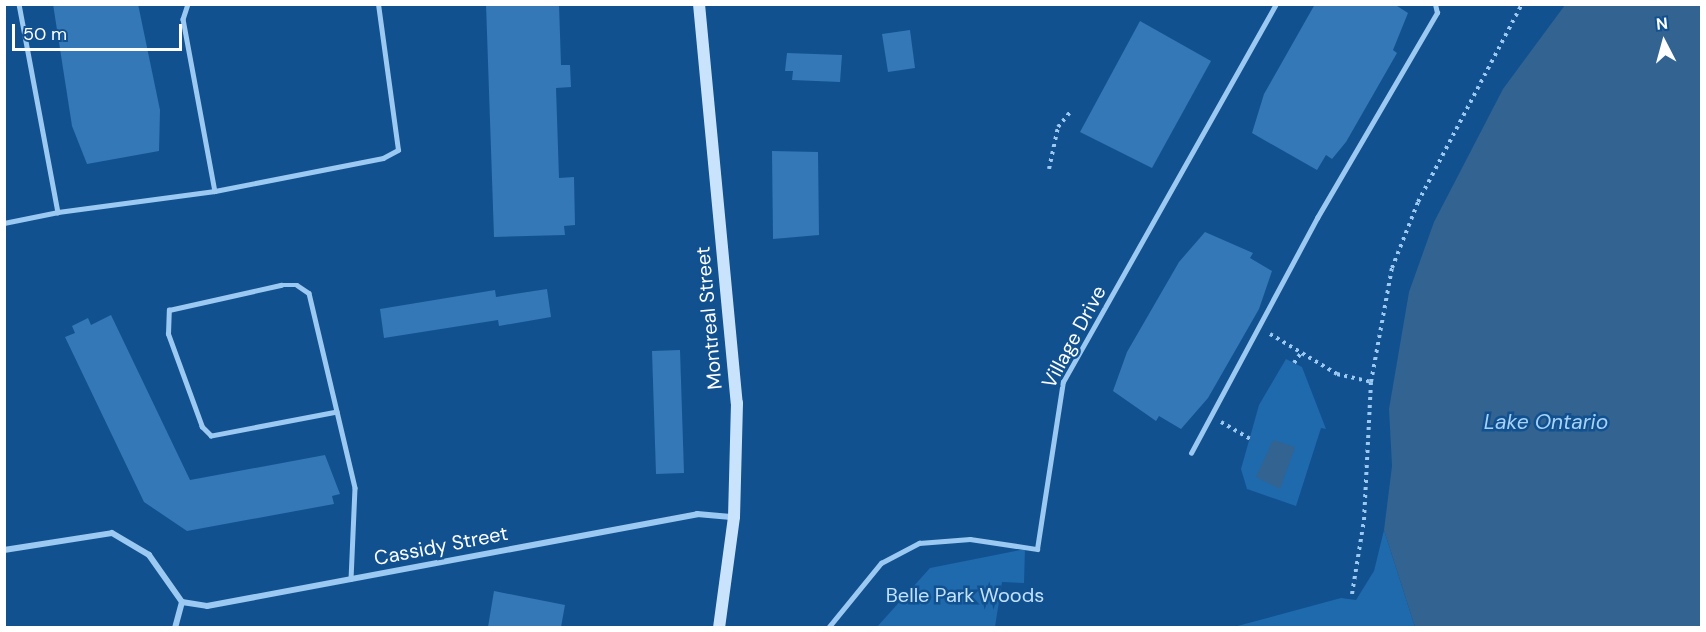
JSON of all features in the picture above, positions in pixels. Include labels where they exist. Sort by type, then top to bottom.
[{"type":"main road","name":"Montreal Street","points":[[699,4],[737,403],[734,517],[719,627]]},
{"type":"street","name":"Cassidy Street","points":[[182,602],[207,606],[697,514],[734,517]]},
{"type":"street","points":[[4,550],[112,533],[149,555],[182,602],[176,627]]},
{"type":"lane","points":[[19,4],[58,212]]},
{"type":"lane","points":[[188,4],[183,19],[215,191]]},
{"type":"lane","points":[[4,223],[58,212],[215,191],[383,158],[398,150],[378,4]]},
{"type":"lane","name":"Village Drive","points":[[828,627],[881,563],[920,543],[970,539],[1037,549],[1063,382],[1276,4]]},
{"type":"lane","points":[[1191,453],[1208,414],[1437,13],[1435,4]]},
{"type":"lane","points":[[337,412],[211,436],[202,427],[168,334],[169,310],[297,285],[309,293],[355,488],[351,579]]},
{"type":"path","points":[[1352,594],[1364,520],[1371,382],[1383,304],[1401,240],[1522,4]]},
{"type":"path","points":[[1049,169],[1059,127],[1071,111]]},
{"type":"path","points":[[1286,344],[1337,374],[1371,382]]},
{"type":"path","points":[[1294,363],[1301,353]]},
{"type":"path","points":[[1208,414],[1251,439]]},
{"type":"green space","points":[[1286,359],[1302,367],[1326,429],[1321,428],[1296,506],[1247,489],[1241,469],[1259,405]]},
{"type":"green space","points":[[1384,530],[1415,627],[1230,628],[1341,598],[1356,600],[1374,571]]},
{"type":"green space","name":"Belle Park Woods","points":[[1025,549],[1024,583],[1002,582],[995,627],[876,628],[930,568]]},
{"type":"water","name":"Lake Ontario","points":[[1565,5],[1701,5],[1701,627],[1415,627],[1384,530],[1392,466],[1389,409],[1409,292],[1434,222],[1503,89]]},
{"type":"water","points":[[1273,440],[1295,447],[1280,489],[1256,477]]},
{"type":"building","points":[[53,4],[138,4],[160,110],[159,151],[87,164],[72,126]]},
{"type":"building","points":[[486,4],[559,4],[561,65],[570,65],[571,87],[556,88],[559,178],[574,177],[575,225],[564,226],[565,235],[494,237]]},
{"type":"building","points":[[1315,4],[1394,4],[1408,13],[1393,50],[1397,53],[1346,142],[1332,159],[1326,155],[1317,170],[1252,133],[1264,94]]},
{"type":"building","points":[[1140,21],[1211,61],[1152,168],[1080,132]]},
{"type":"building","points":[[910,30],[915,68],[888,72],[882,34]]},
{"type":"building","points":[[787,53],[842,55],[840,82],[792,80],[793,71],[785,71]]},
{"type":"building","points":[[772,151],[818,152],[819,235],[773,239]]},
{"type":"building","points":[[1205,232],[1253,253],[1250,258],[1272,271],[1259,309],[1208,398],[1181,429],[1159,416],[1156,421],[1113,391],[1127,352],[1179,262]]},
{"type":"building","points":[[547,289],[551,317],[499,326],[498,320],[384,338],[380,309],[495,290],[496,297]]},
{"type":"building","points":[[111,315],[190,480],[325,455],[340,494],[332,496],[334,504],[187,531],[144,502],[65,337],[75,333],[72,326],[88,318],[91,325]]},
{"type":"building","points":[[680,350],[684,473],[656,474],[652,351]]},
{"type":"building","points":[[494,591],[565,605],[561,627],[488,627]]}]
